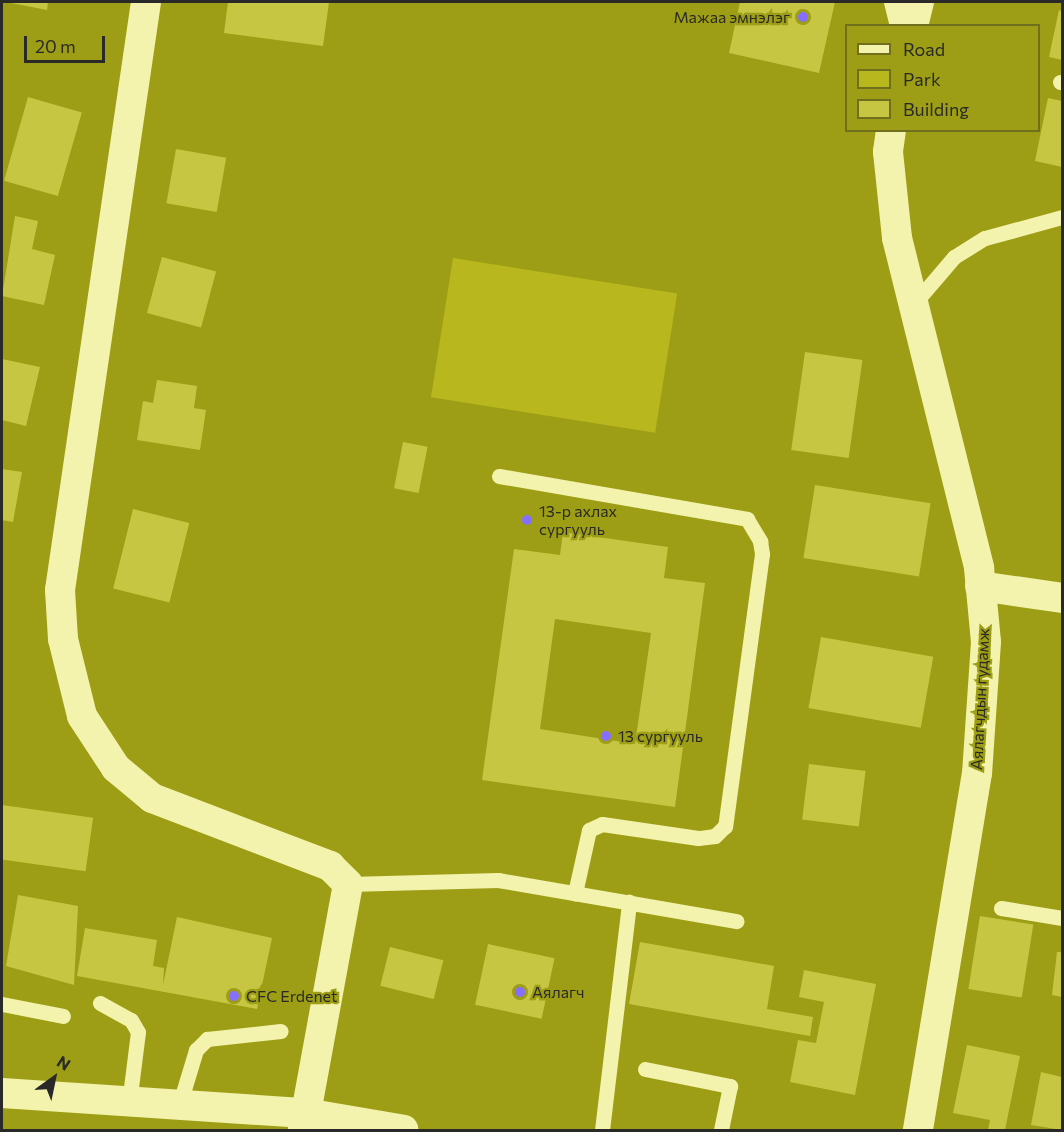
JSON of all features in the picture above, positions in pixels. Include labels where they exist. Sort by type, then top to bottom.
[{"type":"street","points":[[146,2],[60,590],[66,657],[91,736],[131,782],[152,798],[330,866],[348,884],[304,1122]]},
{"type":"street","points":[[895,2],[900,24]]},
{"type":"street","points":[[914,24],[920,2]]},
{"type":"street","name":"Аялагчдын гудамж","points":[[891,132],[888,152],[897,238],[981,586],[986,642],[977,773],[918,1131]]},
{"type":"street","points":[[981,586],[1062,598]]},
{"type":"street","points":[[2,1093],[179,1106],[304,1122],[404,1131]]},
{"type":"lane","points":[[913,305],[954,257],[986,238],[1062,217]]},
{"type":"lane","points":[[499,476],[747,519],[760,541],[762,554],[725,826],[715,836],[698,838],[602,824],[589,830],[574,893]]},
{"type":"lane","points":[[348,884],[498,880],[736,921]]},
{"type":"lane","points":[[602,1131],[629,902]]},
{"type":"lane","points":[[1001,908],[1062,918]]},
{"type":"lane","points":[[2,1004],[63,1016]]},
{"type":"lane","points":[[100,1004],[131,1020],[138,1032],[129,1103]]},
{"type":"lane","points":[[179,1106],[196,1050],[207,1039],[281,1030]]},
{"type":"lane","points":[[645,1069],[730,1086],[721,1131]]},
{"type":"green space","points":[[453,258],[677,294],[655,433],[431,397]]},
{"type":"building","points":[[6,2],[48,2],[47,10]]},
{"type":"building","points":[[228,2],[329,2],[323,46],[224,33]]},
{"type":"building","points":[[740,2],[835,2],[819,73],[729,53]]},
{"type":"building","points":[[1059,10],[1062,11],[1062,60],[1049,57]]},
{"type":"building","points":[[28,97],[82,112],[58,196],[4,181]]},
{"type":"building","points":[[1048,98],[1062,101],[1062,167],[1035,161]]},
{"type":"building","points":[[176,149],[226,158],[217,212],[166,203]]},
{"type":"building","points":[[15,216],[38,221],[32,249],[55,255],[44,305],[2,296]]},
{"type":"building","points":[[162,257],[216,271],[201,328],[147,313]]},
{"type":"building","points":[[805,352],[862,360],[849,458],[791,450]]},
{"type":"building","points":[[2,359],[40,367],[26,426],[2,420]]},
{"type":"building","points":[[157,380],[197,386],[194,408],[206,410],[200,450],[137,440],[143,401],[153,403]]},
{"type":"building","points":[[403,442],[428,447],[419,493],[394,488]]},
{"type":"building","points":[[2,469],[22,472],[13,522],[2,520]]},
{"type":"building","points":[[815,485],[931,503],[919,576],[803,558]]},
{"type":"building","points":[[133,509],[189,523],[169,603],[113,589]]},
{"type":"building","points":[[563,532],[668,547],[664,578],[705,583],[675,807],[482,780],[514,549],[560,555]],"holes":[[[555,619],[651,633],[635,744],[540,729]]]},
{"type":"building","points":[[821,637],[933,657],[921,728],[808,708]]},
{"type":"building","points":[[809,764],[866,771],[859,827],[802,820]]},
{"type":"building","points":[[2,805],[93,818],[86,871],[2,860]]},
{"type":"building","points":[[18,895],[78,906],[74,985],[6,966]]},
{"type":"building","points":[[980,916],[1033,924],[1022,998],[968,989]]},
{"type":"building","points":[[177,917],[272,938],[257,1009],[77,976],[85,928],[157,940],[153,966],[164,968],[163,985]]},
{"type":"building","points":[[640,942],[774,966],[767,1009],[813,1017],[810,1036],[629,1004]]},
{"type":"building","points":[[488,944],[555,958],[542,1019],[475,1005]]},
{"type":"building","points":[[390,947],[443,960],[434,999],[380,986]]},
{"type":"building","points":[[1057,952],[1062,952],[1062,997],[1052,995]]},
{"type":"building","points":[[804,970],[876,984],[855,1095],[790,1082],[798,1040],[816,1043],[824,1002],[799,997]]},
{"type":"building","points":[[967,1045],[1020,1056],[1005,1130],[988,1130],[990,1120],[953,1113]]},
{"type":"building","points":[[1041,1072],[1062,1077],[1062,1130],[1031,1125]]},
{"type":"place","name":"Maжаа эмнэлэг","points":[[803,17]]},
{"type":"place","name":"13-р ахлах сургууль","points":[[527,520]]},
{"type":"place","name":"13 сургууль","points":[[606,736]]},
{"type":"place","name":"Аялагч","points":[[520,992]]},
{"type":"place","name":"CFC Erdenet","points":[[234,996]]}]
